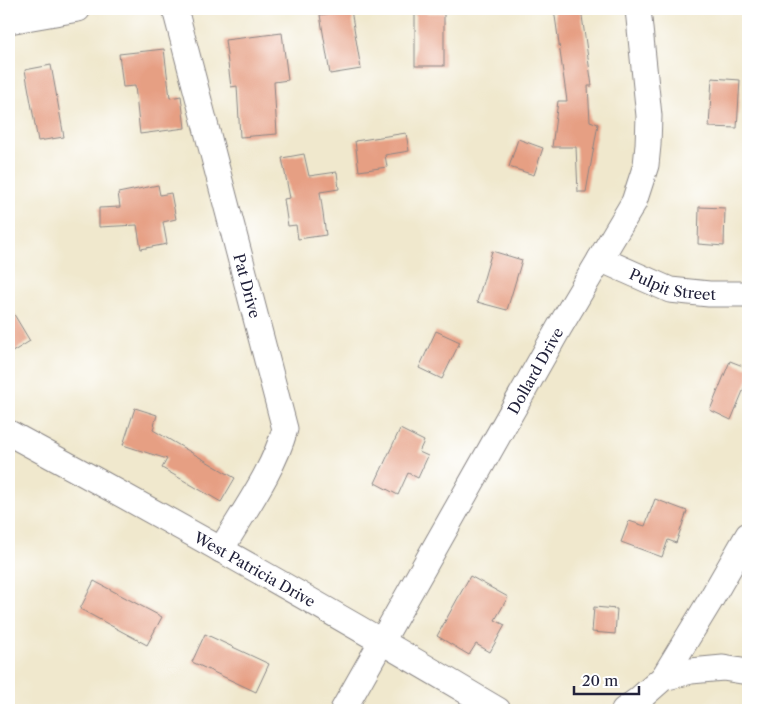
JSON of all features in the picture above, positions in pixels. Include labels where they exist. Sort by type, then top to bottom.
[{"type":"street","points":[[9,21],[78,9]]},
{"type":"street","name":"Pat Drive","points":[[175,9],[285,429],[280,448],[221,550]]},
{"type":"street","name":"Dollard Drive","points":[[343,710],[559,328],[634,202],[646,166],[649,116],[638,9]]},
{"type":"street","name":"Pulpit Street","points":[[600,259],[670,290],[709,294],[748,294]]},
{"type":"street","name":"West Patricia Drive","points":[[9,433],[144,506],[382,641],[498,710]]},
{"type":"street","points":[[624,710],[663,678],[748,535]]},
{"type":"street","points":[[663,678],[691,671],[723,668],[748,672]]},
{"type":"building","points":[[554,9],[581,9],[592,86],[588,86],[590,121],[598,124],[586,192],[578,192],[576,147],[552,147],[558,101],[567,101]]},
{"type":"building","points":[[351,10],[361,69],[330,74],[320,15]]},
{"type":"building","points":[[415,13],[444,13],[444,66],[415,66]]},
{"type":"building","points":[[282,33],[288,80],[274,82],[277,134],[240,137],[237,86],[231,87],[225,40]]},
{"type":"building","points":[[164,49],[170,98],[181,96],[185,128],[140,134],[135,86],[123,87],[119,54]]},
{"type":"building","points":[[51,65],[64,137],[38,141],[25,70]]},
{"type":"building","points":[[712,78],[740,80],[737,128],[709,127]]},
{"type":"building","points":[[406,133],[409,151],[385,155],[387,167],[359,171],[355,141]]},
{"type":"building","points":[[518,139],[543,148],[534,175],[509,167]]},
{"type":"building","points":[[304,154],[309,176],[337,172],[339,189],[320,192],[326,235],[298,239],[296,225],[288,226],[284,199],[290,198],[282,158]]},
{"type":"building","points":[[158,185],[160,195],[171,193],[176,219],[163,222],[167,244],[141,249],[137,225],[99,227],[99,208],[120,207],[118,193]]},
{"type":"building","points":[[699,207],[725,208],[724,246],[698,244]]},
{"type":"building","points":[[492,251],[522,260],[507,310],[477,302]]},
{"type":"building","points":[[9,306],[30,341],[9,354]]},
{"type":"building","points":[[436,331],[460,342],[442,379],[419,368]]},
{"type":"building","points":[[730,361],[748,368],[748,379],[731,420],[710,410]]},
{"type":"building","points":[[135,408],[157,415],[153,430],[235,478],[221,502],[162,468],[167,459],[123,445]]},
{"type":"building","points":[[400,429],[424,441],[419,452],[428,456],[418,478],[408,473],[398,495],[375,483]]},
{"type":"building","points":[[655,499],[687,511],[676,543],[668,540],[662,557],[621,542],[629,521],[645,526]]},
{"type":"building","points":[[470,576],[508,597],[495,620],[505,625],[490,652],[476,644],[469,655],[437,636]]},
{"type":"building","points":[[94,581],[162,617],[147,645],[80,609]]},
{"type":"building","points":[[594,607],[617,609],[615,634],[592,632]]},
{"type":"building","points":[[205,634],[269,664],[256,692],[192,662]]}]
